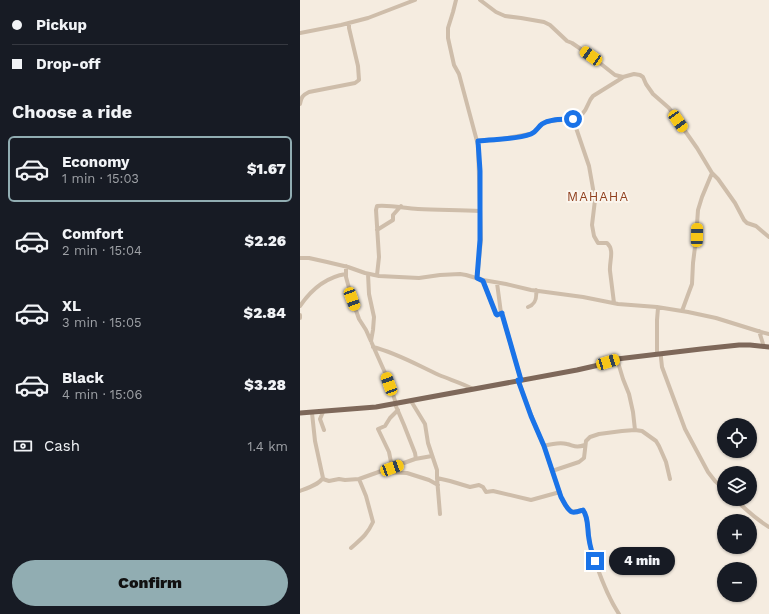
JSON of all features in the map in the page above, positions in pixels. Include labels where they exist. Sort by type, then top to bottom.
[{"type":"main road","points":[[300,413],[395,404],[578,370],[617,359],[739,345],[767,347]]},
{"type":"street","points":[[300,33],[349,23],[415,0]]},
{"type":"street","points":[[456,0],[454,12],[448,28],[448,38],[454,65],[460,74],[478,141],[480,171],[480,240],[477,278]]},
{"type":"street","points":[[480,0],[496,12],[506,16],[544,22],[550,25],[567,42],[572,43],[591,56],[615,75],[623,77]]},
{"type":"street","points":[[300,104],[301,98],[305,94],[355,83],[359,80],[359,72],[349,23]]},
{"type":"street","points":[[478,141],[528,135],[533,133],[546,122],[579,117],[593,96],[623,77],[634,74],[640,75],[643,77],[653,94],[669,108],[697,148],[712,173],[735,203],[744,220],[747,223],[756,226],[769,237]]},
{"type":"street","points":[[573,119],[589,166],[593,184],[595,200],[592,225],[594,236],[598,243],[607,243],[610,247],[611,256],[609,267],[614,303]]},
{"type":"street","points":[[682,311],[692,284],[698,210],[712,173]]},
{"type":"street","points":[[377,275],[379,257],[377,207],[401,206],[416,209],[480,211]]},
{"type":"street","points":[[377,230],[393,220],[393,215],[401,206]]},
{"type":"street","points":[[300,258],[315,259],[346,266],[368,274],[377,275],[419,278],[460,274],[483,281],[497,282],[536,290],[614,303],[682,311],[716,318],[769,334]]},
{"type":"street","points":[[346,266],[346,274],[352,299],[359,319],[386,375],[395,404],[411,441],[416,459]]},
{"type":"street","points":[[300,306],[311,292],[325,281],[336,276],[346,274]]},
{"type":"street","points":[[368,274],[369,294],[374,316],[371,342]]},
{"type":"street","points":[[483,281],[496,314],[502,313]]},
{"type":"street","points":[[497,282],[502,313],[519,380],[530,413],[544,446],[565,505],[570,511],[575,512],[583,510],[586,514],[589,540],[592,551],[610,597],[619,614]]},
{"type":"street","points":[[528,307],[535,302],[536,290]]},
{"type":"street","points":[[658,308],[657,320],[659,354],[662,367],[685,429],[708,472],[717,483]]},
{"type":"street","points":[[759,331],[767,347]]},
{"type":"street","points":[[373,348],[389,352],[441,376],[474,389]]},
{"type":"street","points":[[617,359],[629,394],[635,430]]},
{"type":"street","points":[[411,401],[425,424],[428,443],[437,470],[440,514]]},
{"type":"street","points":[[392,468],[389,452],[378,430],[385,426],[398,410]]},
{"type":"street","points":[[312,412],[315,441],[323,472],[323,479]]},
{"type":"street","points":[[323,412],[320,423],[324,430]]},
{"type":"street","points":[[552,471],[582,460],[584,458],[586,441],[590,437],[599,434],[635,430],[642,431],[656,441],[660,446],[670,479]]},
{"type":"street","points":[[544,446],[562,443],[576,447],[585,445]]},
{"type":"street","points":[[323,479],[329,481],[339,479],[359,479],[416,459],[432,456]]},
{"type":"street","points":[[378,472],[407,473],[429,480],[438,485]]},
{"type":"street","points":[[437,478],[470,487],[478,485],[483,487],[486,492],[493,491],[531,500],[560,492]]},
{"type":"street","points":[[300,491],[323,479]]},
{"type":"street","points":[[351,548],[361,538],[366,536],[373,522],[366,496],[359,479]]},
{"type":"street","points":[[742,506],[752,516],[769,527]]},
{"type":"district","name":"MAHAHA","points":[[598,196]]},
{"type":"route","points":[[573,119],[546,122],[533,133],[528,135],[478,141],[480,171],[480,240],[477,278],[483,281],[496,314],[502,313],[521,380],[518,380],[544,446],[561,497],[570,511],[575,512],[583,510],[586,514],[589,540],[595,561]]}]
